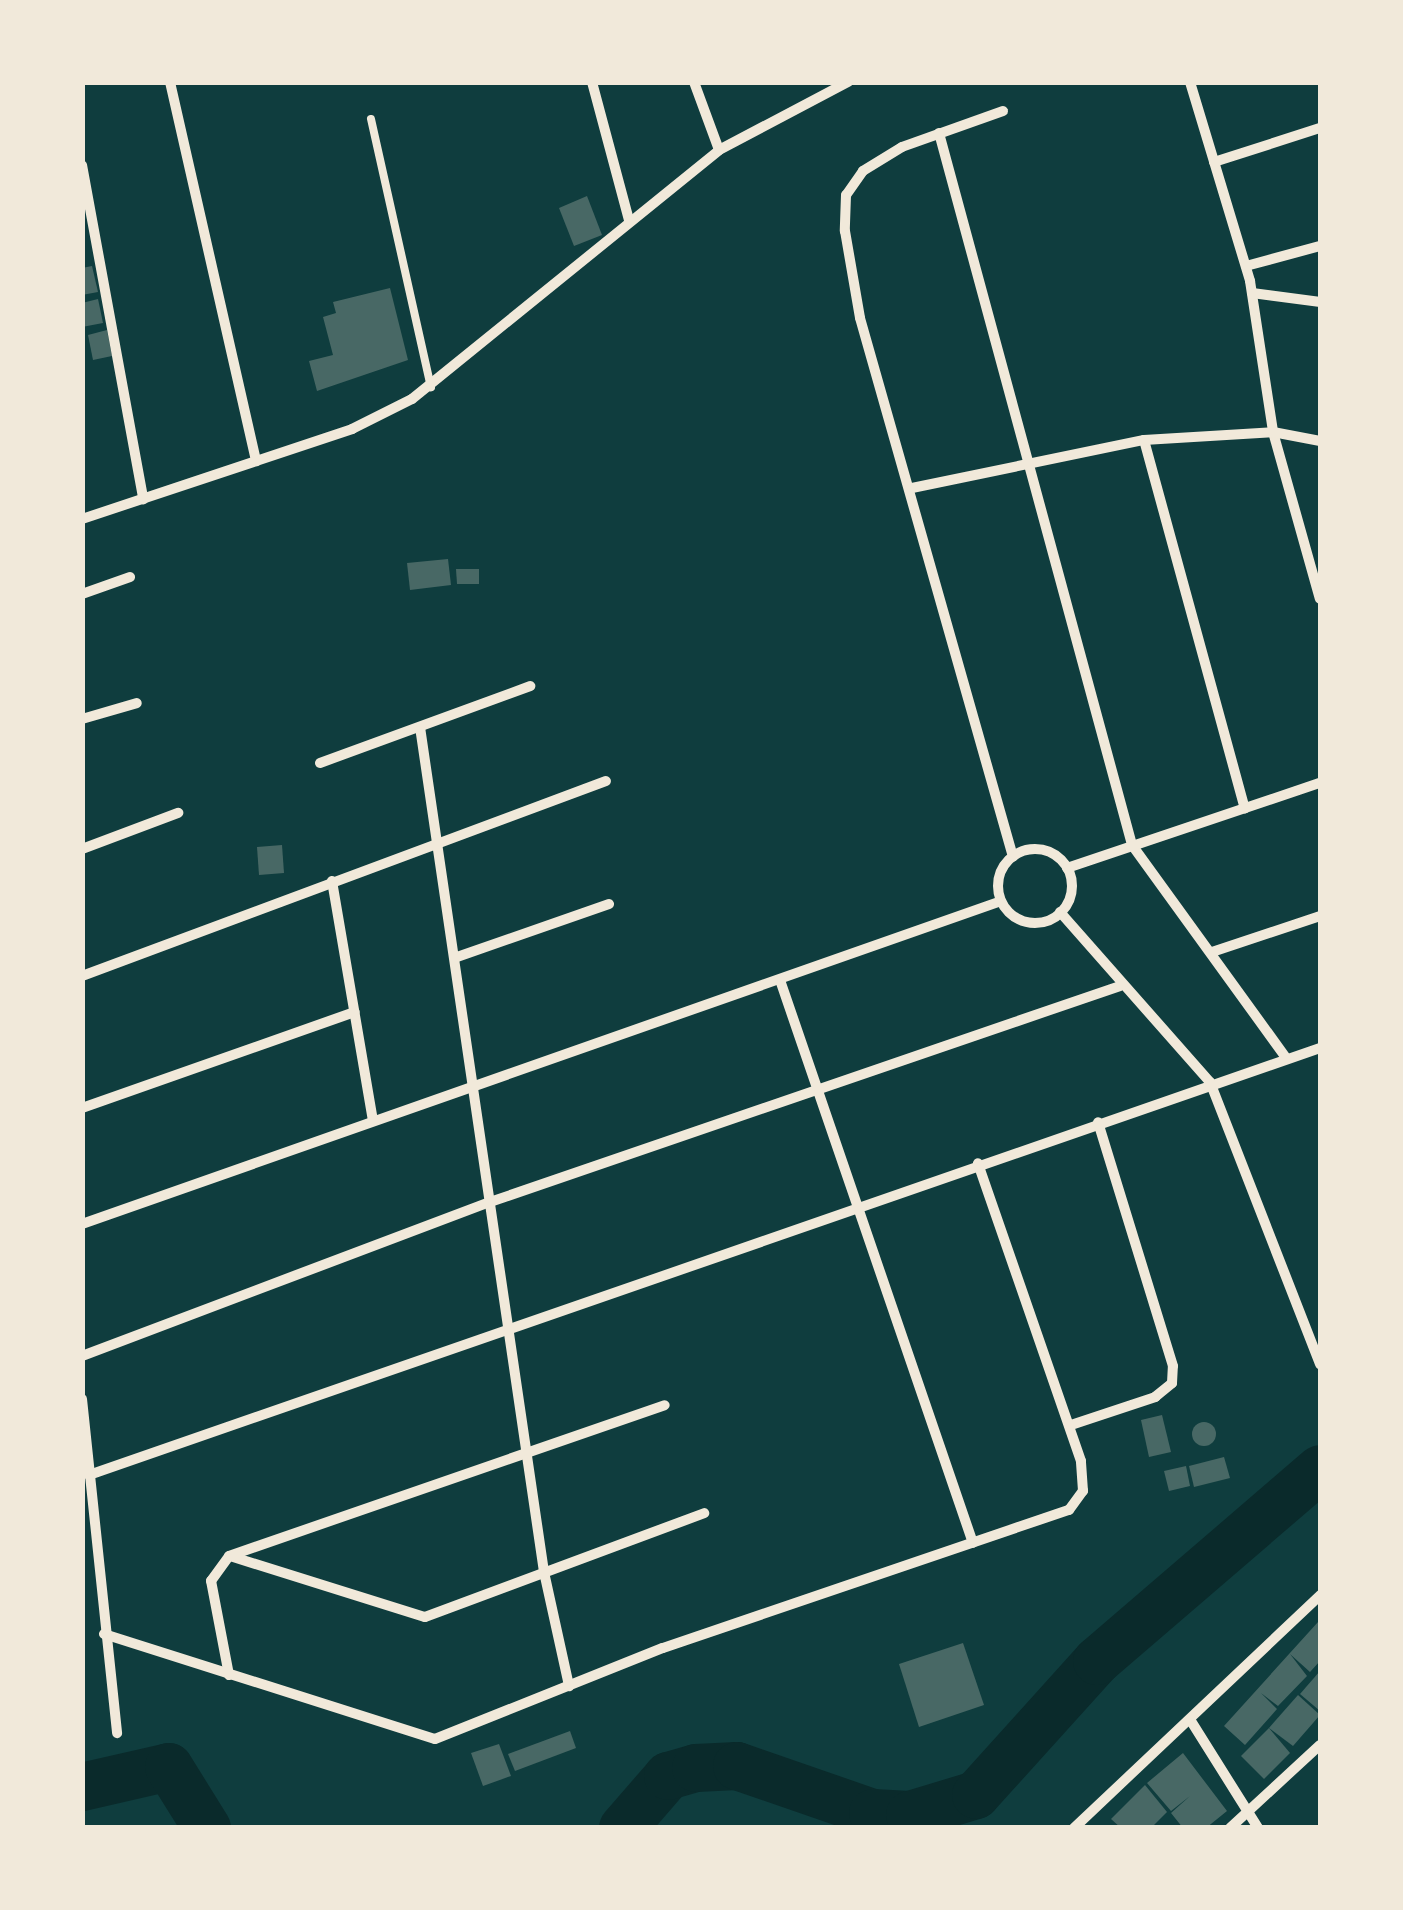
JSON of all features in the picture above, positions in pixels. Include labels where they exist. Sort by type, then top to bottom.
[{"type":"street","points":[[170,82],[256,461]]},
{"type":"street","points":[[592,82],[629,220]]},
{"type":"street","points":[[694,82],[719,150]]},
{"type":"street","points":[[82,519],[352,429],[431,387],[629,220],[719,150],[848,82]]},
{"type":"street","points":[[1190,82],[1246,266],[1273,432],[1320,600]]},
{"type":"street","points":[[1003,111],[939,134],[863,171],[846,195],[846,231],[860,318],[912,488],[1013,857]]},
{"type":"street","points":[[1214,162],[1320,128]]},
{"type":"street","points":[[939,134],[1132,845],[1287,1059]]},
{"type":"street","points":[[82,166],[143,499]]},
{"type":"street","points":[[1246,266],[1320,246]]},
{"type":"street","points":[[1252,293],[1320,302]]},
{"type":"street","points":[[912,488],[1029,458],[1144,440],[1273,432],[1320,441]]},
{"type":"street","points":[[1144,440],[1245,808]]},
{"type":"street","points":[[82,594],[130,577]]},
{"type":"street","points":[[320,763],[530,686]]},
{"type":"street","points":[[82,719],[137,703]]},
{"type":"street","points":[[420,726],[477,1085],[544,1572],[569,1686]]},
{"type":"street","points":[[82,976],[606,781]]},
{"type":"street","points":[[1067,868],[1320,783]]},
{"type":"street","points":[[82,849],[178,813]]},
{"type":"street","points":[[1039,849],[1067,868],[1071,890],[1060,912],[1025,922],[1001,901],[1001,871],[1013,857],[1039,849]]},
{"type":"street","points":[[332,882],[373,1120]]},
{"type":"street","points":[[82,1224],[1001,901]]},
{"type":"street","points":[[457,957],[609,904]]},
{"type":"street","points":[[1060,912],[1120,986],[1210,1082],[1320,1364]]},
{"type":"street","points":[[1212,952],[1320,916]]},
{"type":"street","points":[[780,980],[860,1202],[974,1543]]},
{"type":"street","points":[[82,1356],[493,1201],[1120,986]]},
{"type":"street","points":[[82,1108],[355,1012]]},
{"type":"street","points":[[89,1476],[860,1202],[1320,1048]]},
{"type":"street","points":[[1071,1425],[1155,1396],[1172,1383],[1173,1366],[1098,1122]]},
{"type":"street","points":[[104,1634],[436,1739],[569,1686],[1069,1510],[1083,1491],[1071,1425],[978,1164]]},
{"type":"street","points":[[82,1398],[117,1733]]},
{"type":"street","points":[[230,1675],[211,1581],[229,1556],[665,1405]]},
{"type":"street","points":[[229,1556],[425,1617],[704,1513]]},
{"type":"street","points":[[1074,1828],[1320,1595]]},
{"type":"street","points":[[1191,1721],[1251,1810],[1258,1828]]},
{"type":"street","points":[[1230,1828],[1320,1745]]},
{"type":"lane","points":[[371,118],[431,387]]},
{"type":"building","points":[[587,196],[602,235],[574,246],[559,208]]},
{"type":"building","points":[[92,266],[98,292],[82,295],[82,268]]},
{"type":"building","points":[[390,288],[408,360],[317,391],[309,361],[333,355],[323,317],[336,313],[333,302]]},
{"type":"building","points":[[98,299],[103,323],[82,327],[82,303]]},
{"type":"building","points":[[107,330],[112,356],[93,360],[88,335]]},
{"type":"building","points":[[448,559],[451,585],[410,590],[407,563]]},
{"type":"building","points":[[456,569],[479,569],[479,584],[457,584]]},
{"type":"building","points":[[282,845],[284,873],[259,875],[257,847]]},
{"type":"building","points":[[1162,1415],[1171,1452],[1149,1457],[1141,1420]]},
{"type":"building","points":[[1204,1422],[1213,1425],[1213,1443],[1204,1446],[1195,1443],[1192,1434],[1195,1425]]},
{"type":"building","points":[[1224,1457],[1230,1478],[1194,1487],[1189,1466]]},
{"type":"building","points":[[1186,1466],[1190,1486],[1169,1491],[1164,1471]]},
{"type":"building","points":[[1318,1622],[1320,1661],[1310,1672],[1290,1654],[1307,1676],[1278,1706],[1261,1693],[1277,1709],[1245,1745],[1224,1726]]},
{"type":"building","points":[[963,1643],[984,1705],[919,1727],[899,1664]]},
{"type":"building","points":[[1320,1671],[1320,1711],[1300,1694]]},
{"type":"building","points":[[1298,1695],[1320,1715],[1293,1746],[1269,1728]]},
{"type":"building","points":[[1269,1728],[1290,1753],[1264,1779],[1241,1756]]},
{"type":"building","points":[[570,1731],[576,1748],[515,1771],[508,1754]]},
{"type":"building","points":[[499,1744],[511,1776],[483,1786],[471,1753]]},
{"type":"building","points":[[1183,1753],[1227,1811],[1206,1828],[1183,1828],[1171,1813],[1190,1796],[1171,1811],[1147,1783]]},
{"type":"building","points":[[1145,1785],[1167,1812],[1151,1828],[1121,1828],[1111,1819]]},
{"type":"waterway","points":[[623,1828],[668,1776],[696,1768],[737,1766],[873,1813],[910,1815],[976,1795],[1097,1661],[1320,1469]]},
{"type":"waterway","points":[[82,1787],[169,1767],[207,1828]]}]
